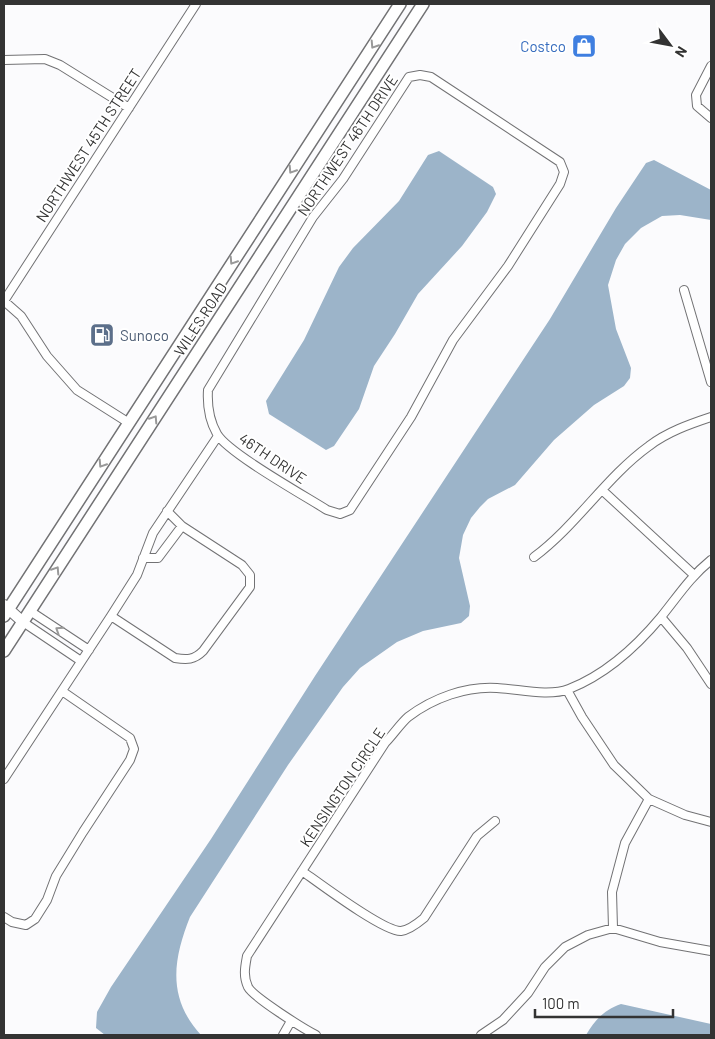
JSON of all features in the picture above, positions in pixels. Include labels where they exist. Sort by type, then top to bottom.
[{"type":"main road","name":"WILES ROAD","points":[[5,610],[129,423],[400,4]]},
{"type":"main road","name":"WILES ROAD","points":[[4,652],[422,4]]},
{"type":"main road","points":[[129,423],[133,439],[132,453]]},
{"type":"street","name":"NORTHWEST 45TH STREET","points":[[4,302],[196,4]]},
{"type":"street","points":[[4,60],[45,59],[60,65],[129,108]]},
{"type":"street","points":[[711,66],[696,96],[697,106],[711,118]]},
{"type":"street","name":"NORTHWEST 46TH DRIVE","points":[[218,436],[208,412],[208,390],[314,217],[343,179],[409,77],[420,75],[431,77],[560,162],[564,172],[560,184],[513,258],[453,340],[411,417],[362,492],[350,510],[340,514]]},
{"type":"street","points":[[684,290],[711,382]]},
{"type":"street","points":[[4,302],[21,316],[47,356],[77,390],[129,423]]},
{"type":"street","points":[[534,557],[552,543],[624,467],[650,445],[680,428],[711,417]]},
{"type":"street","name":"46TH DRIVE","points":[[4,779],[137,576],[153,533],[218,436],[234,450],[320,505],[340,514]]},
{"type":"street","points":[[602,490],[693,574]]},
{"type":"street","points":[[111,616],[175,658],[187,660],[198,657],[250,586],[250,575],[242,565],[182,526],[167,511]]},
{"type":"street","points":[[143,558],[158,558],[182,526]]},
{"type":"street","name":"KENSINGTON CIRCLE","points":[[316,1035],[306,1033],[249,989],[244,975],[247,956],[385,743],[408,718],[438,700],[469,688],[497,688],[531,692],[567,690],[595,676],[626,656],[661,617],[693,574],[711,560]]},
{"type":"street","points":[[5,610],[30,611],[89,650]]},
{"type":"street","points":[[5,610],[81,661]]},
{"type":"street","points":[[661,617],[687,648],[711,684]]},
{"type":"street","points":[[567,690],[582,717],[614,765],[649,799],[685,815],[711,822]]},
{"type":"street","points":[[4,917],[12,922],[26,925],[35,920],[47,900],[56,876],[130,760],[134,749],[130,738],[62,691]]},
{"type":"street","points":[[613,928],[612,892],[625,842],[649,799]]},
{"type":"street","points":[[302,871],[384,926],[400,931],[414,926],[424,918],[477,836],[495,821]]},
{"type":"street","points":[[480,1035],[503,1020],[528,993],[544,967],[565,947],[588,934],[613,928],[660,942],[711,950]]},
{"type":"street","points":[[283,1035],[291,1021]]},
{"type":"water","points":[[439,151],[493,187],[496,194],[487,212],[462,246],[418,294],[374,366],[359,409],[334,446],[326,450],[269,414],[266,401],[304,340],[339,267],[353,248],[399,201],[428,155]]},
{"type":"water","points":[[654,160],[711,190],[711,220],[680,215],[662,216],[641,228],[625,244],[616,260],[608,285],[616,329],[631,368],[630,378],[624,386],[594,405],[554,440],[515,485],[488,499],[471,518],[463,535],[459,558],[470,606],[469,616],[461,623],[423,631],[397,642],[360,668],[343,687],[288,765],[190,917],[184,933],[177,963],[178,993],[190,1021],[201,1035],[105,1035],[96,1028],[97,1012],[111,987],[211,839],[315,676],[550,319],[616,208],[646,163]]},
{"type":"water","points":[[621,1004],[711,1024],[711,1035],[586,1035],[600,1016]]},
{"type":"place","name":"Costco","points":[[584,46]]},
{"type":"place","name":"Sunoco","points":[[102,335]]}]
